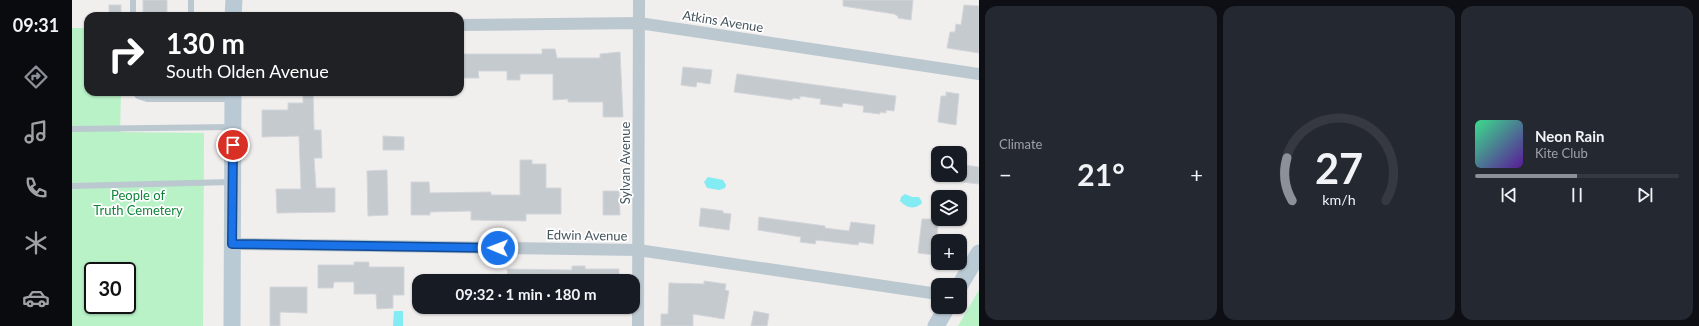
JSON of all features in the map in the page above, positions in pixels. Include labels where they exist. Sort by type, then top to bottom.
[{"type":"main road","points":[[233,12],[234,0]]},
{"type":"main road","points":[[232,326],[233,96]]},
{"type":"main road","points":[[964,278],[979,253]]},
{"type":"main road","points":[[936,326],[943,314]]},
{"type":"street","name":"Sylvan Avenue","points":[[638,326],[639,0]]},
{"type":"street","name":"Atkins Avenue","points":[[464,25],[639,23],[979,74]]},
{"type":"street","name":"Edwin Avenue","points":[[232,244],[638,250],[931,293]]},
{"type":"lane","points":[[133,0],[133,12]]},
{"type":"lane","points":[[191,0],[191,12]]},
{"type":"lane","points":[[138,96],[147,99],[179,96]]},
{"type":"lane","points":[[72,129],[233,127]]},
{"type":"lane","points":[[72,186],[233,182]]},
{"type":"green space","name":"People of Truth Cemetery","points":[[72,28],[84,28],[84,96],[121,96],[120,132],[204,133],[203,326],[72,326]]},
{"type":"green space","points":[[979,290],[979,326],[958,326],[965,314],[967,314],[967,311]]},
{"type":"water","points":[[708,177],[723,180],[726,185],[725,188],[719,190],[707,188],[704,182]]},
{"type":"water","points":[[905,194],[912,197],[919,197],[922,202],[921,204],[913,208],[905,205],[900,201],[901,197]]},
{"type":"water","points":[[394,311],[403,311],[403,326],[393,326]]},
{"type":"building","points":[[143,0],[167,0],[167,12],[143,12]]},
{"type":"building","points":[[843,0],[913,0],[911,20],[898,18],[898,16],[894,14],[843,6]]},
{"type":"building","points":[[109,5],[121,5],[121,12],[109,12]]},
{"type":"building","points":[[964,5],[979,6],[979,53],[947,48],[950,32],[955,32],[956,24],[961,25]]},
{"type":"building","points":[[542,49],[555,49],[557,58],[600,58],[600,54],[620,52],[623,117],[603,117],[603,102],[568,102],[568,99],[553,100],[553,74],[520,74],[520,80],[507,80],[507,71],[478,71],[479,78],[464,78],[464,54],[542,54]]},
{"type":"building","points":[[683,67],[712,70],[710,84],[697,82],[696,87],[681,85]]},
{"type":"building","points":[[737,74],[896,96],[894,111],[886,110],[886,113],[880,112],[880,114],[863,112],[864,106],[843,103],[842,107],[820,104],[821,99],[800,96],[800,99],[793,98],[792,100],[734,92]]},
{"type":"building","points":[[946,92],[959,94],[956,125],[938,122],[941,96],[946,96]]},
{"type":"building","points":[[303,96],[313,96],[314,130],[321,130],[322,158],[314,158],[316,188],[335,188],[335,212],[277,213],[276,189],[301,189],[299,136],[262,137],[262,110],[288,110],[288,103],[303,103]]},
{"type":"building","points":[[383,136],[404,137],[404,150],[383,150]]},
{"type":"building","points":[[520,160],[532,160],[532,164],[546,164],[546,188],[561,188],[561,214],[526,214],[526,221],[471,220],[471,211],[430,212],[430,215],[411,215],[411,182],[429,182],[430,193],[491,192],[491,195],[520,195]]},
{"type":"building","points":[[967,165],[979,167],[979,184],[962,182],[967,182]]},
{"type":"building","points":[[387,170],[388,215],[368,216],[367,171]]},
{"type":"building","points":[[603,191],[619,191],[620,215],[603,215]]},
{"type":"building","points":[[701,208],[723,211],[723,213],[731,214],[729,230],[699,226]]},
{"type":"building","points":[[759,217],[825,226],[825,228],[849,231],[851,222],[875,225],[873,244],[859,242],[858,245],[816,240],[815,244],[800,242],[801,237],[758,230]]},
{"type":"building","points":[[922,219],[931,219],[931,226],[938,226],[937,234],[931,234],[931,255],[918,253]]},
{"type":"building","points":[[354,262],[369,262],[369,267],[404,267],[404,295],[393,295],[393,308],[377,309],[376,294],[354,294],[354,282],[334,282],[333,288],[318,288],[318,265],[354,265]]},
{"type":"building","points":[[572,266],[585,266],[585,269],[619,269],[619,274],[507,274],[507,269],[572,270]]},
{"type":"building","points":[[704,281],[726,284],[725,290],[729,291],[724,319],[693,314],[693,326],[661,326],[661,314],[668,314],[669,283],[704,284]]},
{"type":"building","points":[[270,287],[307,287],[307,313],[280,312],[280,326],[270,326]]},
{"type":"building","points":[[754,311],[769,314],[767,326],[751,326]]},
{"type":"route","points":[[233,145],[232,244],[498,248]]}]
